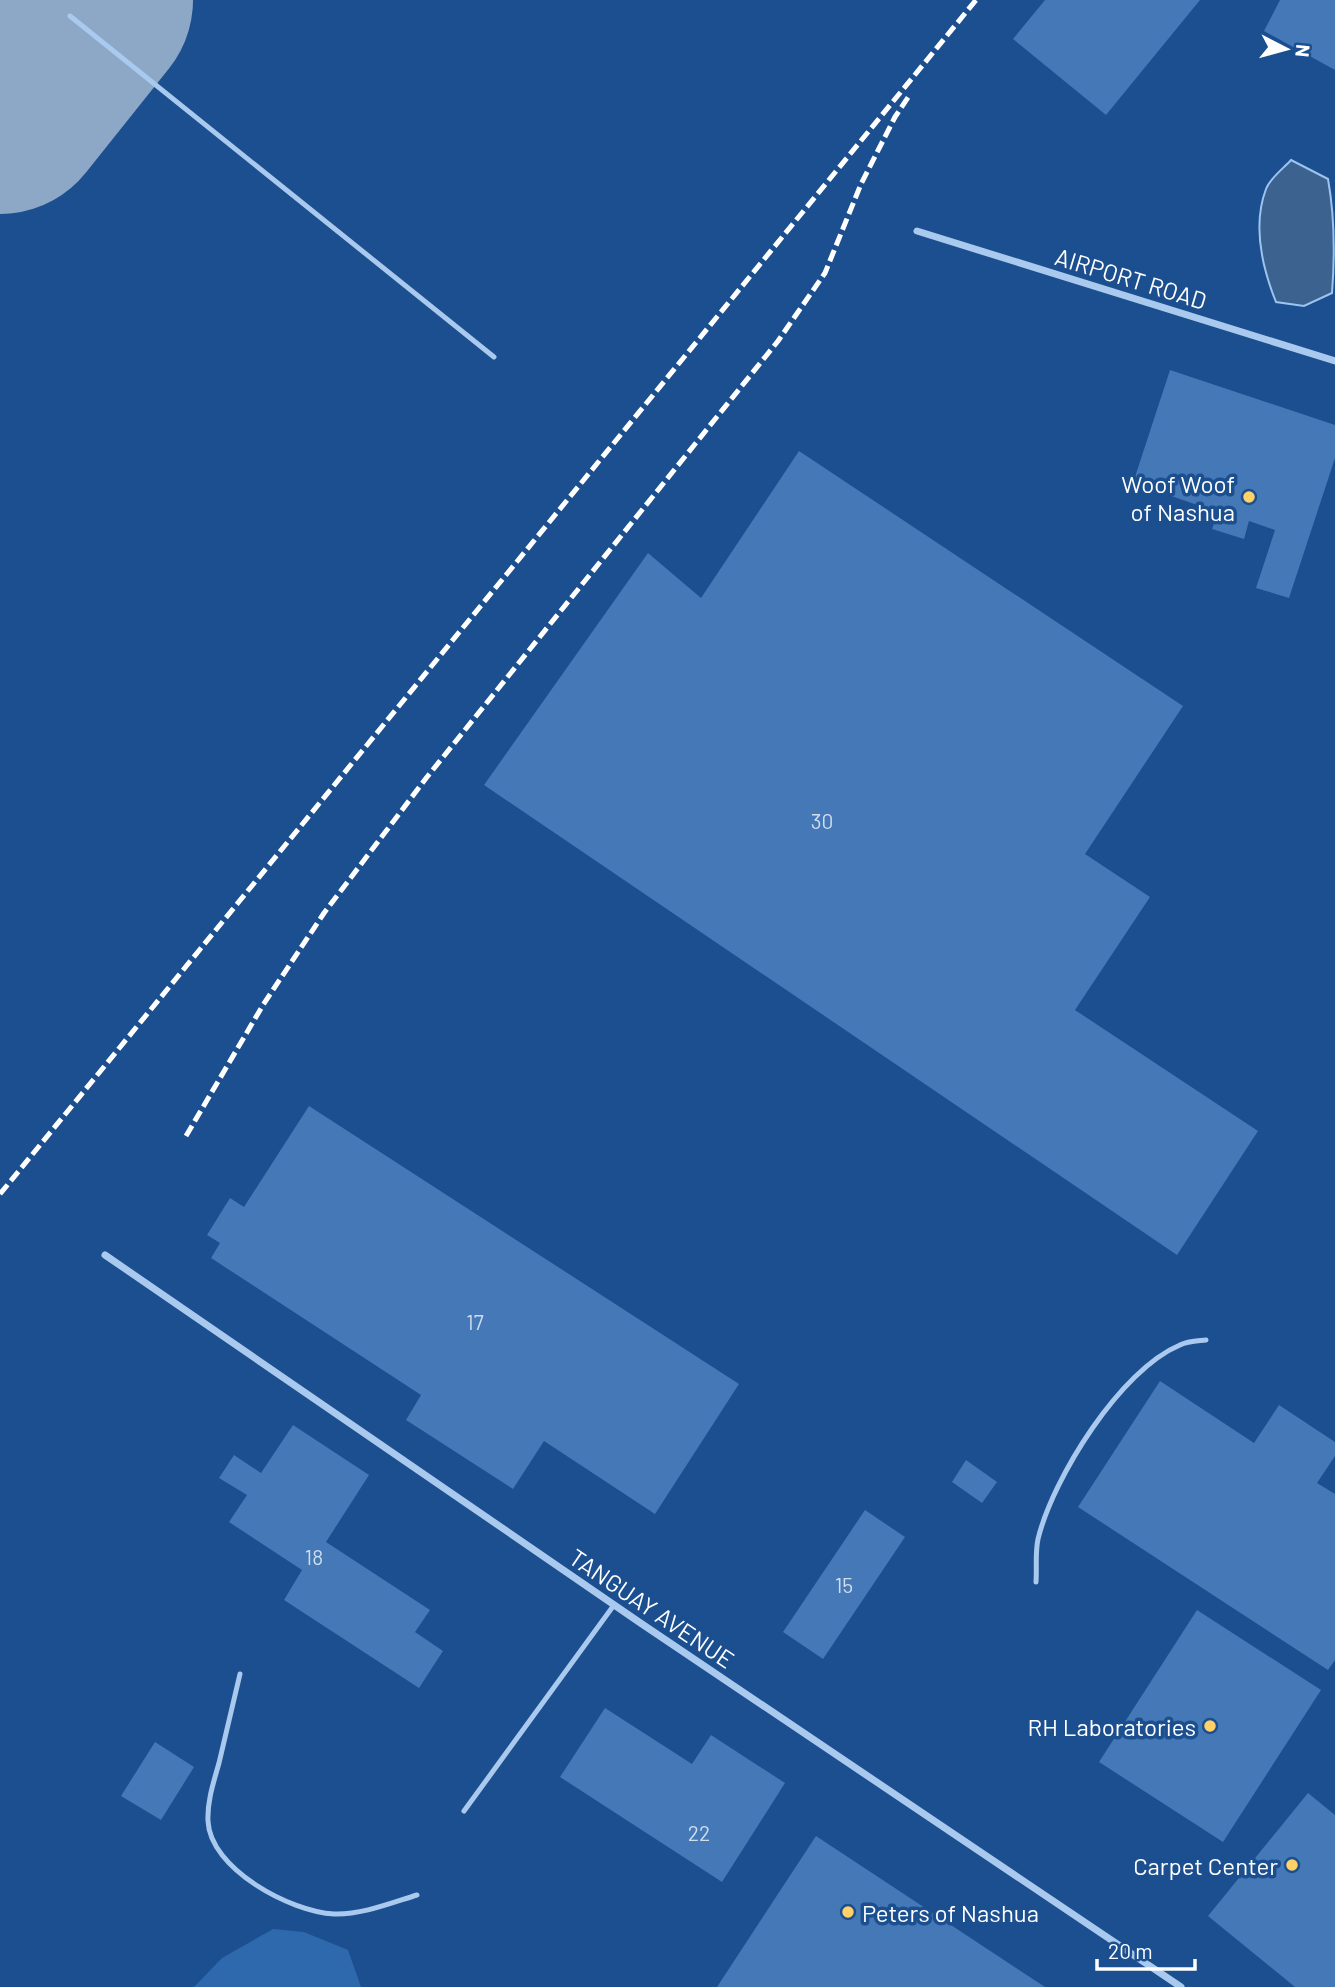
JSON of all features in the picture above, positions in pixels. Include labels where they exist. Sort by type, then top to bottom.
[{"type":"street","name":"AIRPORT ROAD","points":[[917,231],[1335,361]]},
{"type":"street","name":"TANGUAY AVENUE","points":[[105,1255],[614,1605],[1181,1987]]},
{"type":"lane","points":[[70,16],[494,357]]},
{"type":"lane","points":[[1036,1582],[1037,1543],[1043,1520],[1077,1451],[1112,1403],[1151,1362],[1181,1344],[1206,1340]]},
{"type":"lane","points":[[464,1811],[614,1605]]},
{"type":"lane","points":[[240,1674],[210,1799],[208,1822],[212,1839],[228,1860],[252,1882],[278,1899],[306,1910],[335,1914],[360,1911],[417,1895]]},
{"type":"shaded area","points":[[1291,160],[1328,179],[1332,208],[1332,293],[1304,306],[1276,302],[1260,246],[1260,217],[1266,189]]},
{"type":"shaded area","points":[[273,1929],[304,1932],[348,1950],[361,1987],[194,1987],[222,1958]]},
{"type":"building","points":[[1045,0],[1200,0],[1106,115],[1013,39]]},
{"type":"building","points":[[1280,0],[1335,0],[1335,70],[1264,31]]},
{"type":"building","name":"Woof Woof of Nashua","points":[[1170,370],[1335,425],[1335,458],[1289,598],[1256,588],[1275,530],[1249,521],[1244,539],[1212,529],[1218,512],[1133,483]]},
{"type":"building","points":[[799,451],[1183,706],[1085,854],[1150,897],[1075,1010],[1258,1131],[1177,1255],[484,785],[648,553],[701,598]]},
{"type":"building","points":[[309,1106],[739,1384],[655,1514],[544,1441],[513,1489],[406,1420],[421,1395],[211,1258],[220,1243],[207,1235],[230,1198],[244,1207]]},
{"type":"building","points":[[1160,1381],[1254,1443],[1279,1405],[1335,1442],[1335,1456],[1317,1483],[1335,1494],[1335,1660],[1328,1670],[1078,1507]]},
{"type":"building","points":[[293,1425],[369,1475],[326,1542],[430,1610],[415,1632],[443,1651],[419,1688],[284,1600],[302,1570],[229,1522],[247,1495],[219,1478],[234,1455],[261,1473]]},
{"type":"building","points":[[966,1460],[997,1482],[982,1503],[952,1482]]},
{"type":"building","points":[[865,1510],[905,1537],[823,1659],[783,1632]]},
{"type":"building","name":"RH Laboratories","points":[[1197,1610],[1321,1690],[1223,1842],[1099,1762]]},
{"type":"building","points":[[605,1708],[692,1764],[711,1735],[785,1783],[722,1882],[560,1777]]},
{"type":"building","points":[[155,1742],[194,1767],[161,1820],[121,1796]]},
{"type":"building","name":"Carpet Center","points":[[1308,1793],[1335,1815],[1335,1987],[1295,1987],[1208,1916]]},
{"type":"building","name":"Peters of Nashua","points":[[816,1836],[1045,1987],[717,1987]]},
{"type":"runway","points":[[0,104],[83,0]]},
{"type":"railway","points":[[0,1194],[976,0]]},
{"type":"railway","points":[[186,1136],[263,1005],[324,913],[427,777],[778,341],[825,273],[861,184],[895,117],[909,96]]},
{"type":"place","name":"Woof Woof of Nashua","points":[[1249,497]]},
{"type":"place","name":"RH Laboratories","points":[[1210,1726]]},
{"type":"place","name":"Carpet Center","points":[[1292,1865]]},
{"type":"place","name":"Peters of Nashua","points":[[848,1912]]}]
